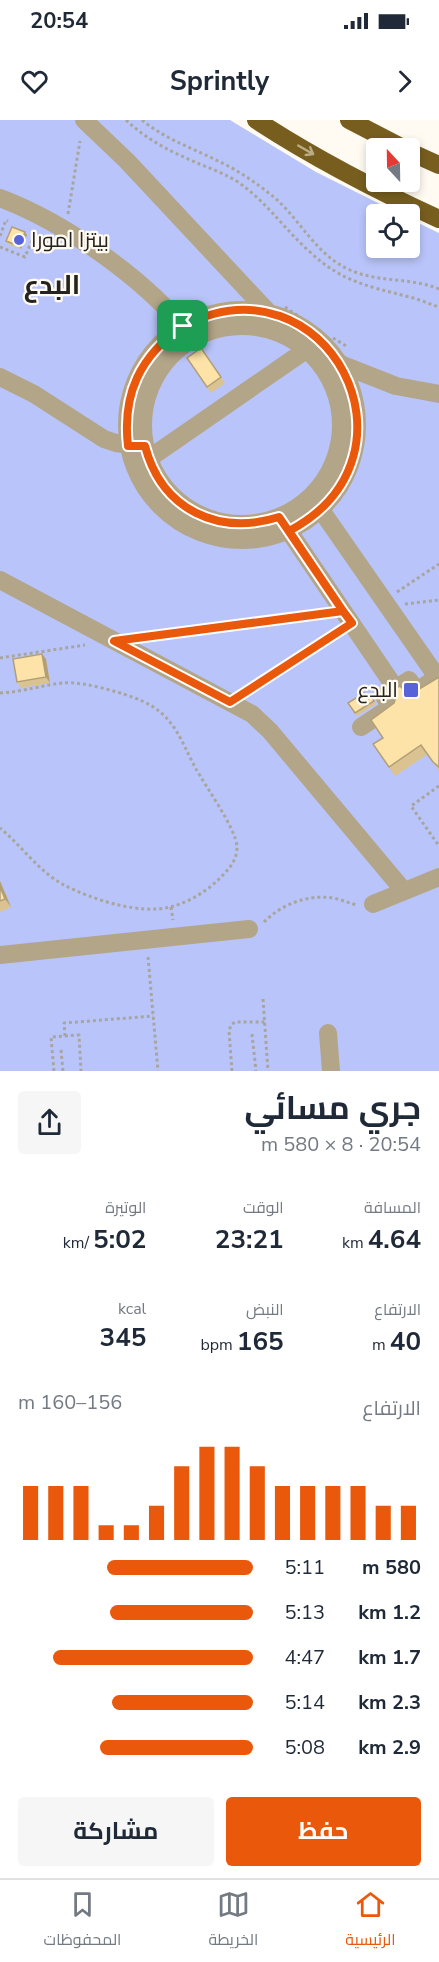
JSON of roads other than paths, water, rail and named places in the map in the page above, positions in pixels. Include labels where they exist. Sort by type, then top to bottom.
[{"type":"main road","points":[[256,120],[350,175],[439,219]]},
{"type":"main road","points":[[349,120],[384,138]]},
{"type":"main road","points":[[420,156],[439,165]]},
{"type":"street","points":[[82,126],[127,160],[275,308],[317,338],[340,364],[353,393],[357,409],[357,441],[353,456],[344,478],[331,498],[291,511],[274,536],[243,541],[220,538],[198,532],[178,521],[160,506],[141,482],[139,455],[127,415],[137,378],[149,357],[159,346],[189,333],[252,327],[284,335],[317,338]]},
{"type":"street","points":[[0,198],[44,218],[93,248],[123,271],[189,333]]},
{"type":"street","points":[[189,333],[197,320],[225,312],[275,308]]},
{"type":"street","points":[[139,455],[317,338]]},
{"type":"street","points":[[317,338],[325,370],[332,382],[340,408],[341,422],[340,442],[334,462],[320,486],[316,503],[438,677],[417,691],[409,680],[396,688],[384,696],[391,707],[361,727]]},
{"type":"street","points":[[340,364],[396,386],[439,394]]},
{"type":"street","points":[[0,377],[34,394],[104,439],[139,455]]},
{"type":"street","points":[[284,524],[396,688]]},
{"type":"street","points":[[0,580],[252,714],[270,730],[405,891]]},
{"type":"street","points":[[373,904],[439,877]]},
{"type":"street","points":[[0,955],[249,929]]},
{"type":"street","points":[[322,1071],[324,1033],[331,1071]]},
{"type":"place","name":"بيتزا امورا","points":[[19,240]]},
{"type":"place","name":"البدع","points":[[411,690]]},
{"type":"district","name":"البدع","points":[[52,285]]}]
